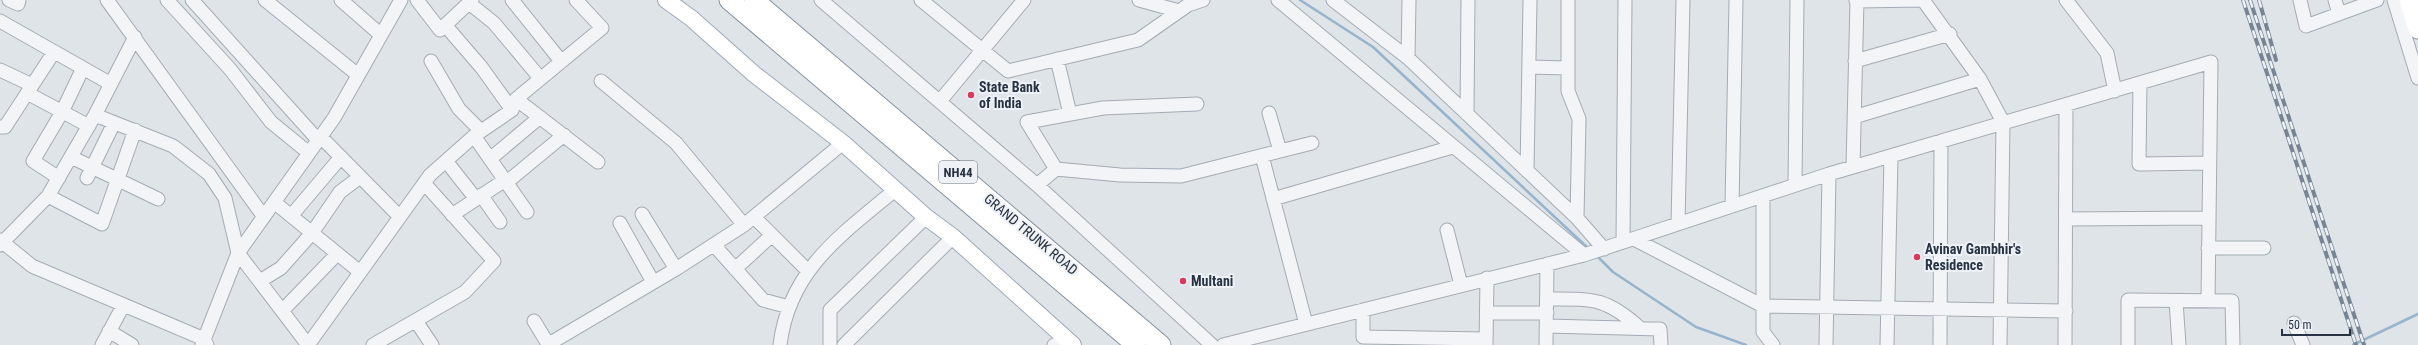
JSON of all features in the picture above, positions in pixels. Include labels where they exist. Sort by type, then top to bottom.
[{"type":"highway","name":"GRAND TRUNK ROAD","points":[[729,0],[1136,345]]},
{"type":"highway","name":"GRAND TRUNK ROAD","points":[[754,0],[1161,345]]},
{"type":"highway","points":[[2409,0],[2418,29]]},
{"type":"main road","points":[[666,0],[691,18],[754,74],[843,143],[895,190],[952,237],[1072,344]]},
{"type":"street","points":[[9,0],[18,4],[19,0]]},
{"type":"street","points":[[192,0],[320,138],[341,157],[400,217]]},
{"type":"street","points":[[265,0],[358,75]]},
{"type":"street","points":[[342,0],[381,35]]},
{"type":"street","points":[[135,37],[92,120],[48,196],[1,242],[32,266],[204,343],[238,253],[320,138],[401,0]]},
{"type":"street","points":[[417,0],[440,30],[470,2],[494,23],[540,78]]},
{"type":"street","points":[[512,0],[561,61]]},
{"type":"street","points":[[0,70],[62,112],[92,120],[114,123],[173,146],[209,174],[225,198],[238,253],[308,345],[424,183],[446,161],[477,134],[514,105],[540,78],[602,28],[576,0]]},
{"type":"street","points":[[821,0],[1037,185],[1212,345]]},
{"type":"street","points":[[921,0],[1008,71],[1138,40],[1188,5],[1203,0]]},
{"type":"street","points":[[940,101],[1024,0]]},
{"type":"street","points":[[1139,0],[1179,11]]},
{"type":"street","points":[[1278,0],[1594,252]]},
{"type":"street","points":[[1333,0],[1408,58],[1577,218],[1594,252]]},
{"type":"street","points":[[1408,58],[1409,0]]},
{"type":"street","points":[[1467,114],[1468,0]]},
{"type":"street","points":[[1527,171],[1530,0]]},
{"type":"street","points":[[1568,0],[1568,91],[1579,119],[1577,218]]},
{"type":"street","points":[[1625,0],[1629,241]]},
{"type":"street","points":[[1678,224],[1682,0]]},
{"type":"street","points":[[1732,206],[1736,0]]},
{"type":"street","points":[[1795,185],[1797,0]]},
{"type":"street","points":[[1853,167],[1856,0],[1923,0],[1950,34],[1980,79],[2003,122],[2000,345]]},
{"type":"street","points":[[2066,0],[2107,53],[2115,91]]},
{"type":"street","points":[[2300,0],[2306,26],[2377,0]]},
{"type":"street","points":[[2335,0],[2339,14]]},
{"type":"street","points":[[2394,0],[2418,78]]},
{"type":"street","points":[[170,1],[230,69],[272,122],[309,152]]},
{"type":"street","points":[[111,2],[264,217]]},
{"type":"street","points":[[0,21],[111,84]]},
{"type":"street","points":[[445,25],[514,105],[540,117],[598,162]]},
{"type":"street","points":[[1855,61],[1950,34]]},
{"type":"street","points":[[0,127],[5,128],[54,52]]},
{"type":"street","points":[[1057,59],[1070,114]]},
{"type":"street","points":[[430,60],[459,109],[477,134],[490,159],[527,212]]},
{"type":"street","points":[[1223,345],[1594,252],[1829,174],[2210,62],[2208,301]]},
{"type":"street","points":[[1529,67],[1568,68]]},
{"type":"street","points":[[59,178],[33,161],[62,112],[83,68]]},
{"type":"street","points":[[1854,117],[1980,79]]},
{"type":"street","points":[[601,81],[676,143],[749,221],[772,235],[808,271]]},
{"type":"street","points":[[2140,83],[2139,164],[2209,163]]},
{"type":"street","points":[[1056,169],[1027,122],[1103,108],[1197,104]]},
{"type":"street","points":[[2065,345],[2066,105]]},
{"type":"street","points":[[1269,112],[1280,151]]},
{"type":"street","points":[[490,159],[540,117]]},
{"type":"street","points":[[90,173],[114,123]]},
{"type":"street","points":[[48,196],[102,224],[135,130]]},
{"type":"street","points":[[452,215],[478,197],[506,181],[564,135]]},
{"type":"street","points":[[1940,345],[1941,141]]},
{"type":"street","points":[[534,321],[547,345],[714,245],[749,221],[843,143]]},
{"type":"street","points":[[1037,185],[1056,169],[1120,174],[1181,176],[1312,143]]},
{"type":"street","points":[[1273,199],[1449,148]]},
{"type":"street","points":[[1262,156],[1306,324]]},
{"type":"street","points":[[1887,345],[1891,156]]},
{"type":"street","points":[[71,157],[90,173],[118,180],[158,199]]},
{"type":"street","points":[[291,216],[341,157]]},
{"type":"street","points":[[446,161],[500,222]]},
{"type":"street","points":[[1826,345],[1829,174]]},
{"type":"street","points":[[260,281],[281,268],[312,233],[340,192],[360,177]]},
{"type":"street","points":[[373,345],[465,292],[494,261],[424,183]]},
{"type":"street","points":[[780,345],[783,321],[808,271],[831,243],[895,190]]},
{"type":"street","points":[[1763,196],[1763,332],[1773,345]]},
{"type":"street","points":[[274,202],[360,272]]},
{"type":"street","points":[[642,214],[676,269]]},
{"type":"street","points":[[830,345],[830,310],[926,216]]},
{"type":"street","points":[[2066,219],[2209,218]]},
{"type":"street","points":[[620,223],[653,282]]},
{"type":"street","points":[[1447,230],[1461,285]]},
{"type":"street","points":[[735,269],[772,235]]},
{"type":"street","points":[[844,345],[952,237]]},
{"type":"street","points":[[1629,241],[1763,306],[2066,311]]},
{"type":"street","points":[[714,245],[763,300],[790,308]]},
{"type":"street","points":[[2208,248],[2264,248]]},
{"type":"street","points":[[282,311],[337,254]]},
{"type":"street","points":[[1546,345],[1547,264]]},
{"type":"street","points":[[1363,310],[1363,337],[1486,342],[1487,278]]},
{"type":"street","points":[[1547,299],[1601,302],[1621,311],[1640,328]]},
{"type":"street","points":[[2128,345],[2128,300],[2232,301],[2233,345]]},
{"type":"street","points":[[2176,301],[2179,345]]},
{"type":"street","points":[[102,345],[123,306]]},
{"type":"street","points":[[1487,313],[1547,320],[1660,329],[1661,345]]},
{"type":"street","points":[[416,321],[432,345]]},
{"type":"street","points":[[2294,323],[2303,345]]},
{"type":"street","points":[[109,331],[132,345]]},
{"type":"street","points":[[1054,345],[1072,344]]},
{"type":"waterway","points":[[1300,0],[1373,47],[1589,249]]},
{"type":"waterway","points":[[1597,256],[1613,272],[1696,327],[1746,345]]},
{"type":"waterway","points":[[2353,345],[2418,314]]},
{"type":"railway","points":[[2243,0],[2356,345]]},
{"type":"railway","points":[[2250,0],[2364,345]]},
{"type":"railway","points":[[2259,0],[2276,60]]},
{"type":"place","name":"State Bank of India","points":[[971,95]]},
{"type":"place","name":"Avinav Gambhir's Residence","points":[[1917,257]]},
{"type":"place","name":"Multani","points":[[1183,281]]}]
